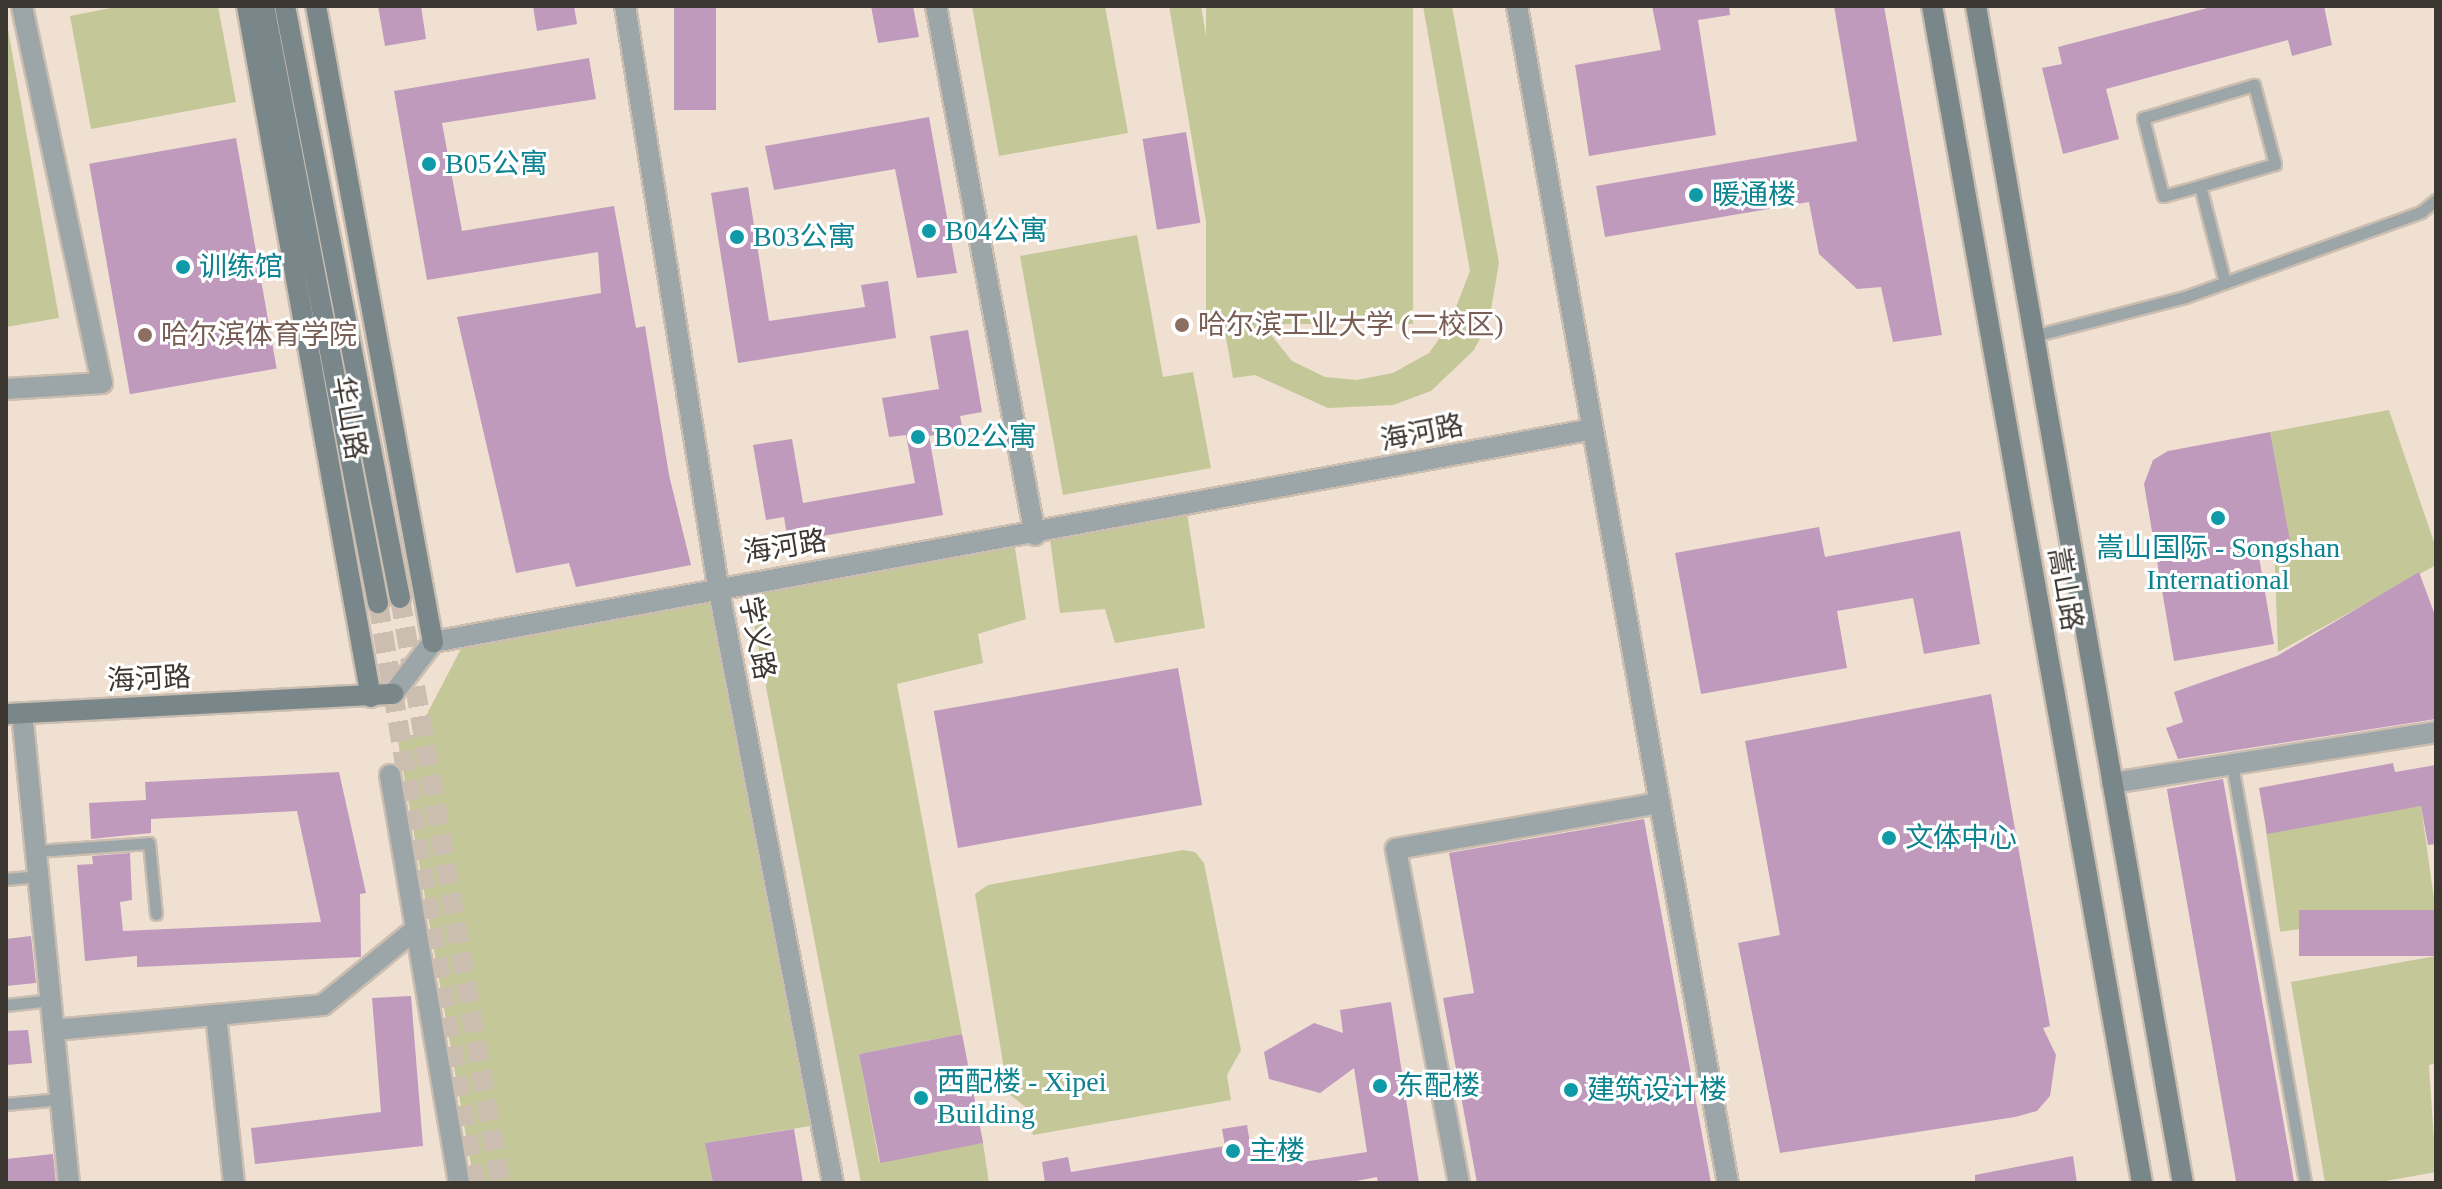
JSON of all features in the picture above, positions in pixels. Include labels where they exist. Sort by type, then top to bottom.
[{"type":"main road","name":"华山路","points":[[247,6],[371,697]]},
{"type":"main road","points":[[264,6],[378,603]]},
{"type":"main road","name":"华山路","points":[[285,6],[400,598]]},
{"type":"main road","points":[[316,6],[433,642]]},
{"type":"main road","name":"嵩山路","points":[[1932,6],[2142,1183]]},
{"type":"main road","name":"嵩山路","points":[[1976,6],[2183,1183]]},
{"type":"main road","name":"海河路","points":[[14,713],[393,694]]},
{"type":"street","points":[[6,389],[102,383],[22,6]]},
{"type":"street","name":"学义路","points":[[625,6],[718,586],[833,1183]]},
{"type":"street","points":[[936,6],[1035,535]]},
{"type":"street","points":[[1517,6],[1728,1183]]},
{"type":"street","name":"海河路","points":[[393,694],[433,642],[718,586],[1035,535],[1593,429]]},
{"type":"street","points":[[14,713],[36,851],[69,1183]]},
{"type":"street","points":[[2112,783],[2436,732]]},
{"type":"street","points":[[390,775],[459,1183]]},
{"type":"street","points":[[1459,1183],[1396,849],[1660,803]]},
{"type":"street","points":[[54,1030],[323,1005],[416,929]]},
{"type":"street","points":[[216,1015],[234,1183]]},
{"type":"lane","points":[[2254,85],[2275,164],[2200,186],[2163,196],[2143,118],[2254,85]]},
{"type":"lane","points":[[2200,186],[2225,283]]},
{"type":"lane","points":[[2033,336],[2225,283],[2421,212],[2436,200]]},
{"type":"lane","points":[[2232,764],[2305,1183]]},
{"type":"lane","points":[[36,851],[149,843],[156,914]]},
{"type":"lane","points":[[6,879],[38,876]]},
{"type":"lane","points":[[6,1005],[51,1000]]},
{"type":"lane","points":[[6,1104],[60,1099]]},
{"type":"green space","points":[[121,6],[218,6],[236,102],[91,129],[70,16]]},
{"type":"green space","points":[[972,6],[1105,6],[1128,133],[999,156]]},
{"type":"green space","points":[[1169,6],[1201,6],[1252,311],[1292,361],[1325,377],[1357,380],[1393,373],[1429,353],[1449,325],[1470,271],[1423,6],[1452,6],[1499,263],[1489,321],[1474,350],[1431,391],[1393,405],[1328,408],[1255,375],[1233,378]]},
{"type":"green space","points":[[1206,6],[1413,6],[1413,324],[1206,324]]},
{"type":"green space","points":[[6,18],[59,318],[6,327]]},
{"type":"green space","points":[[1137,235],[1163,377],[1193,372],[1211,468],[1063,495],[1020,256]]},
{"type":"green space","points":[[2389,410],[2436,548],[2436,565],[2278,652],[2270,432]]},
{"type":"green space","points":[[1187,513],[1205,628],[1115,643],[1105,609],[1060,613],[1050,539]]},
{"type":"green space","points":[[1014,542],[1026,619],[978,634],[983,663],[897,684],[962,1034],[859,1054],[879,1162],[983,1143],[989,1183],[861,1183],[748,593]]},
{"type":"green space","points":[[716,599],[810,1126],[706,1143],[713,1183],[474,1183],[397,735],[416,735],[464,643]]},
{"type":"green space","points":[[2421,806],[2436,910],[2280,932],[2266,828]]},
{"type":"green space","points":[[1183,850],[1195,852],[1204,863],[1241,1050],[1227,1075],[1231,1100],[1033,1135],[1028,1109],[1008,1093],[975,894],[988,885]]},
{"type":"green space","points":[[2436,956],[2436,1063],[2429,1065],[2436,1172],[2374,1183],[2325,1183],[2291,982]]},
{"type":"building","points":[[378,6],[421,6],[426,39],[385,46]]},
{"type":"building","points":[[533,6],[574,6],[577,24],[537,31]]},
{"type":"building","points":[[674,6],[716,6],[716,110],[674,110]]},
{"type":"building","points":[[871,6],[913,6],[919,37],[878,43]]},
{"type":"building","points":[[1652,6],[1729,6],[1730,15],[1698,20],[1716,135],[1589,156],[1575,65],[1661,50]]},
{"type":"building","points":[[1834,6],[1884,6],[1942,335],[1893,342],[1881,287],[1857,289],[1819,254],[1809,202],[1605,237],[1596,186],[1857,141]]},
{"type":"building","points":[[2215,6],[2324,6],[2332,45],[2292,56],[2288,40],[2106,89],[2119,139],[2063,154],[2042,68],[2062,64],[2058,47]]},
{"type":"building","points":[[589,58],[596,99],[442,123],[462,231],[614,206],[636,328],[645,326],[669,475],[691,565],[576,587],[569,563],[516,573],[457,317],[601,293],[598,252],[427,280],[394,91]]},
{"type":"building","name":"B04公寓","points":[[929,117],[957,273],[917,278],[895,169],[774,190],[765,146]]},
{"type":"building","points":[[1186,132],[1200,223],[1157,230],[1143,139]]},
{"type":"building","name":"训练馆","points":[[236,138],[277,368],[130,394],[89,164]]},
{"type":"building","name":"B03公寓","points":[[748,187],[769,321],[865,307],[861,285],[888,281],[896,338],[738,363],[711,193]]},
{"type":"building","name":"B02公寓","points":[[968,330],[982,412],[960,416],[963,430],[929,436],[943,515],[788,542],[784,517],[766,520],[753,445],[792,439],[803,503],[915,483],[906,435],[889,437],[882,398],[939,389],[930,336]]},
{"type":"building","name":"嵩山国际 - Songshan International","points":[[2270,432],[2292,552],[2259,557],[2274,644],[2174,661],[2144,484],[2153,460],[2168,451]]},
{"type":"building","points":[[1819,527],[1825,557],[1960,531],[1980,644],[1924,654],[1913,598],[1837,611],[1847,668],[1701,694],[1675,553]]},
{"type":"building","points":[[2419,572],[2436,618],[2436,719],[2178,759],[2166,728],[2183,722],[2174,692],[2277,656]]},
{"type":"building","points":[[1178,668],[1202,805],[958,848],[934,711]]},
{"type":"building","name":"文体中心","points":[[1991,694],[2050,1026],[2043,1028],[2056,1055],[2050,1096],[2037,1111],[2015,1117],[1780,1153],[1738,943],[1780,935],[1745,741]]},
{"type":"building","points":[[2393,763],[2395,772],[2436,765],[2436,844],[2428,845],[2421,806],[2267,834],[2259,788]]},
{"type":"building","points":[[339,772],[366,893],[360,894],[361,957],[137,967],[137,956],[85,961],[77,865],[93,864],[92,856],[130,853],[132,900],[120,902],[123,931],[321,922],[297,811],[151,819],[151,833],[91,839],[89,803],[146,800],[145,782]]},
{"type":"building","points":[[2223,779],[2294,1183],[2236,1183],[2167,789]]},
{"type":"building","points":[[1644,819],[1711,1183],[1477,1183],[1443,998],[1474,993],[1449,853]]},
{"type":"building","points":[[2299,910],[2436,910],[2436,956],[2299,956]]},
{"type":"building","points":[[31,936],[36,983],[6,986],[6,939]]},
{"type":"building","points":[[411,996],[423,1146],[255,1164],[251,1128],[381,1112],[372,998]]},
{"type":"building","name":"东配楼","points":[[1391,1002],[1419,1183],[1378,1183],[1377,1177],[1346,1183],[1045,1183],[1042,1162],[1068,1157],[1071,1172],[1225,1146],[1222,1129],[1247,1125],[1250,1143],[1300,1141],[1303,1162],[1367,1152],[1354,1068],[1320,1093],[1269,1079],[1264,1052],[1314,1023],[1343,1033],[1340,1010]]},
{"type":"building","points":[[28,1030],[32,1063],[6,1065],[6,1031]]},
{"type":"building","name":"西配楼 - Xipei Building","points":[[962,1034],[983,1143],[880,1163],[859,1054]]},
{"type":"building","points":[[794,1129],[803,1183],[713,1183],[705,1143]]},
{"type":"building","points":[[53,1154],[56,1183],[6,1183],[6,1159]]},
{"type":"building","points":[[2073,1156],[2077,1183],[1975,1183],[1975,1175]]},
{"type":"tunnel","points":[[400,598],[500,1183]]},
{"type":"tunnel","points":[[378,603],[475,1183]]},
{"type":"place","name":"B05公寓","points":[[429,164]]},
{"type":"place","name":"暖通楼","points":[[1696,195]]},
{"type":"place","name":"B04公寓","points":[[929,231]]},
{"type":"place","name":"B03公寓","points":[[737,237]]},
{"type":"place","name":"训练馆","points":[[183,267]]},
{"type":"place","name":"哈尔滨工业大学 (二校区)","points":[[1182,325]]},
{"type":"place","name":"哈尔滨体育学院","points":[[145,335]]},
{"type":"place","name":"B02公寓","points":[[918,437]]},
{"type":"place","name":"嵩山国际 - Songshan International","points":[[2218,518]]},
{"type":"place","name":"文体中心","points":[[1889,838]]},
{"type":"place","name":"东配楼","points":[[1380,1086]]},
{"type":"place","name":"建筑设计楼","points":[[1571,1090]]},
{"type":"place","name":"西配楼 - Xipei Building","points":[[921,1098]]},
{"type":"place","name":"主楼","points":[[1233,1151]]}]
